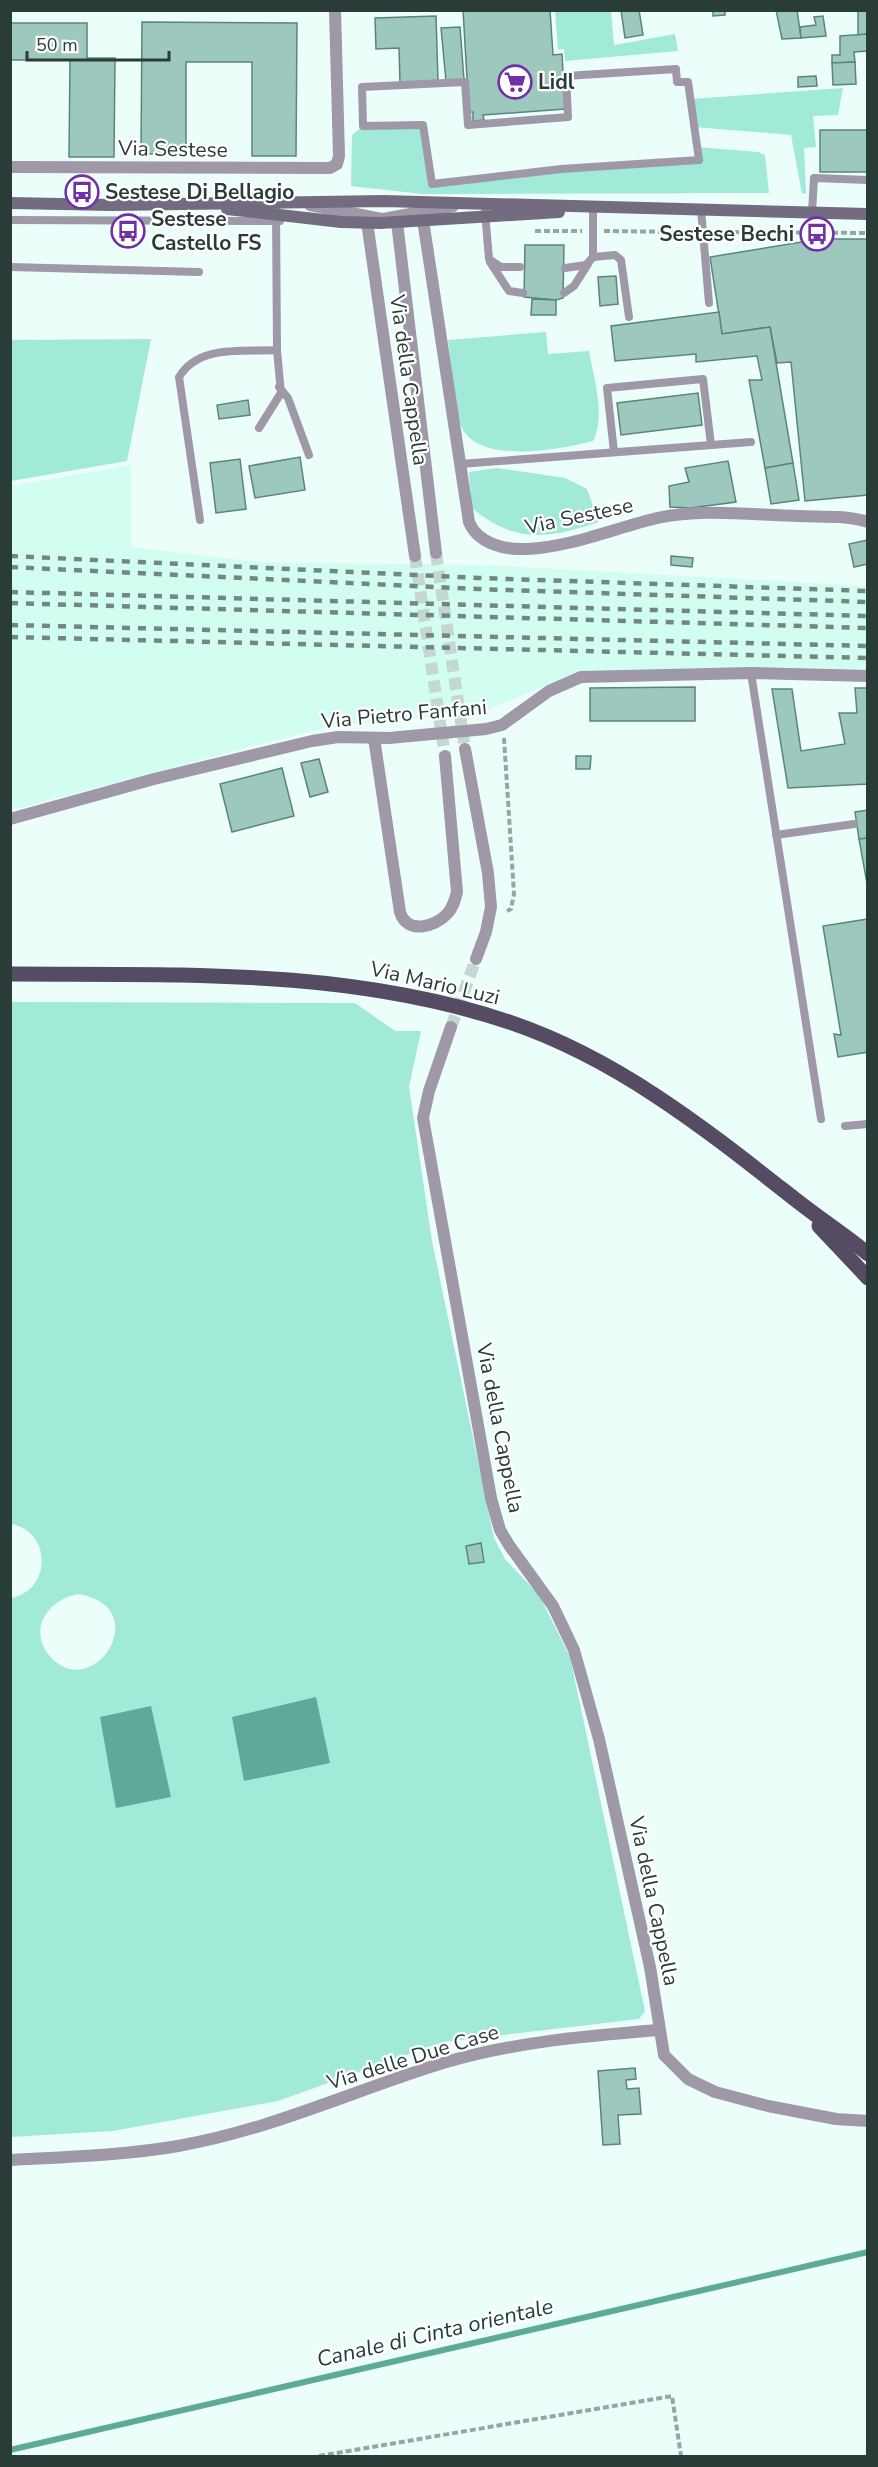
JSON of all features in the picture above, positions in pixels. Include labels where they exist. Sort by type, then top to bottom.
[{"type":"main road","points":[[276,212],[292,201],[471,202],[593,208],[867,214]]},
{"type":"main road","points":[[10,203],[178,203],[276,212],[340,222],[397,222],[593,208]]},
{"type":"main road","name":"Via Mario Luzi","points":[[10,974],[287,978],[359,986],[422,998],[484,1014],[550,1038],[622,1074],[696,1121],[867,1254]]},
{"type":"main road","name":"Via Mario Luzi","points":[[797,1201],[867,1278]]},
{"type":"street","name":"Via Sestese","points":[[10,167],[324,170],[335,166],[339,156],[335,10]]},
{"type":"street","points":[[292,201],[397,222]]},
{"type":"street","points":[[367,222],[471,202]]},
{"type":"street","name":"Via Sestese","points":[[423,220],[469,522],[473,531],[489,543],[525,549],[545,547],[660,517],[726,514],[845,518],[867,522]]},
{"type":"street","name":"Via della Cappella","points":[[367,222],[415,556]]},
{"type":"street","name":"Via della Cappella","points":[[397,222],[436,553]]},
{"type":"street","name":"Via Pietro Fanfani","points":[[10,819],[154,779],[312,741],[338,737],[374,738],[486,729],[502,725],[549,691],[581,677],[751,673],[867,676]]},
{"type":"street","points":[[374,738],[400,912],[407,923],[413,926],[431,925],[440,920],[449,913],[457,892],[445,756]]},
{"type":"street","points":[[465,748],[488,873],[491,907],[486,932],[476,959]]},
{"type":"street","name":"Via della Cappella","points":[[451,1027],[429,1091],[423,1118],[491,1498],[505,1537],[553,1606],[574,1650],[599,1739],[650,1967],[658,2030]]},
{"type":"street","points":[[658,2030],[668,2062],[697,2085],[768,2106],[836,2119],[867,2121]]},
{"type":"street","name":"Via delle Due Case","points":[[10,2160],[178,2146],[297,2114],[443,2063],[493,2050],[550,2039],[658,2030]]},
{"type":"lane","points":[[676,69],[677,82],[688,82],[699,160],[561,169],[432,184],[423,125],[363,126],[362,87],[465,82],[468,125],[568,117],[566,76],[676,69]]},
{"type":"lane","points":[[812,212],[814,178],[867,180]]},
{"type":"lane","points":[[485,203],[489,259],[506,289],[523,293]]},
{"type":"lane","points":[[564,293],[574,286],[592,259],[595,231],[593,208]]},
{"type":"lane","points":[[701,209],[710,303]]},
{"type":"lane","points":[[10,220],[276,212],[279,399],[259,428]]},
{"type":"lane","points":[[565,268],[580,267],[592,259],[615,255],[621,260],[629,317]]},
{"type":"lane","points":[[489,259],[501,267],[520,267]]},
{"type":"lane","points":[[10,267],[199,272]]},
{"type":"lane","points":[[200,520],[179,377],[188,363],[209,354],[277,350]]},
{"type":"lane","points":[[614,452],[607,388],[703,379],[711,445]]},
{"type":"lane","points":[[279,386],[288,398],[309,455]]},
{"type":"lane","points":[[460,464],[751,442]]},
{"type":"lane","points":[[751,673],[821,1119]]},
{"type":"lane","points":[[776,835],[854,824]]},
{"type":"lane","points":[[845,1126],[867,1125]]},
{"type":"path","points":[[532,231],[867,233]]},
{"type":"path","points":[[502,725],[514,894],[510,909],[507,911]]},
{"type":"path","points":[[319,2457],[672,2396],[681,2457]]},
{"type":"shaded area","points":[[555,11],[611,11],[614,45],[675,34],[678,51],[565,61],[564,49],[558,50]]},
{"type":"shaded area","points":[[843,88],[838,115],[813,116],[816,147],[804,148],[806,193],[802,194],[791,135],[694,127],[691,99]]},
{"type":"shaded area","points":[[423,125],[432,184],[699,160],[697,147],[758,152],[765,155],[769,193],[422,194],[351,186],[352,135],[363,126]]},
{"type":"shaded area","points":[[546,332],[548,354],[589,351],[599,408],[597,431],[593,441],[561,448],[520,452],[482,446],[468,437],[457,413],[448,340]]},
{"type":"shaded area","points":[[151,339],[127,461],[11,481],[11,340]]},
{"type":"shaded area","points":[[131,465],[131,547],[258,562],[485,565],[867,586],[867,678],[578,672],[482,712],[335,725],[11,810],[11,486]]},
{"type":"shaded area","points":[[497,468],[565,478],[587,489],[599,522],[548,535],[518,533],[503,528],[472,508],[469,472]]},
{"type":"shaded area","points":[[11,1002],[355,1003],[395,1031],[421,1031],[409,1087],[432,1241],[494,1538],[505,1559],[539,1595],[570,1657],[645,2011],[639,2019],[443,2042],[278,2101],[113,2131],[11,2137],[11,1598],[24,1593],[34,1584],[40,1573],[42,1561],[40,1548],[34,1537],[24,1529],[11,1524]],"holes":[[[78,1594],[101,1603],[113,1616],[115,1633],[109,1649],[97,1662],[82,1669],[65,1667],[48,1654],[42,1644],[40,1634],[41,1624],[51,1608],[68,1597]]]},
{"type":"shaded area","points":[[316,1697],[330,1763],[244,1781],[232,1717]]},
{"type":"shaded area","points":[[151,1706],[171,1797],[116,1808],[100,1717]]},
{"type":"building","name":"Lidl","points":[[463,10],[550,10],[553,55],[562,54],[565,109],[483,115],[484,120],[473,121],[473,112],[469,112]]},
{"type":"building","points":[[621,10],[639,10],[643,35],[625,38]]},
{"type":"building","points":[[713,10],[725,10],[725,15],[713,16]]},
{"type":"building","points":[[776,10],[797,10],[801,38],[782,39]]},
{"type":"building","points":[[858,11],[868,11],[868,34],[858,35]]},
{"type":"building","points":[[436,16],[438,81],[400,83],[399,48],[376,49],[375,18]]},
{"type":"building","points":[[823,16],[826,36],[801,38],[800,27],[816,25],[814,17]]},
{"type":"building","points":[[142,22],[297,23],[296,156],[252,156],[252,62],[186,62],[186,154],[141,154]]},
{"type":"building","points":[[10,23],[87,23],[87,58],[115,58],[114,157],[69,157],[70,60],[10,60]]},
{"type":"building","points":[[460,27],[464,80],[446,81],[441,28]]},
{"type":"building","points":[[868,34],[868,51],[854,52],[855,62],[832,63],[832,55],[840,55],[840,36]]},
{"type":"building","points":[[855,62],[856,84],[833,85],[832,63]]},
{"type":"building","points":[[816,76],[817,86],[798,87],[798,77]]},
{"type":"building","points":[[820,130],[868,130],[868,172],[820,172]]},
{"type":"building","points":[[820,239],[868,239],[868,495],[805,501],[791,362],[777,363],[770,327],[722,334],[710,257]]},
{"type":"building","points":[[525,245],[564,245],[563,298],[556,300],[524,297]]},
{"type":"building","points":[[616,276],[618,304],[600,306],[598,277]]},
{"type":"building","points":[[532,299],[556,300],[556,315],[531,315]]},
{"type":"building","points":[[719,312],[722,334],[770,327],[793,463],[765,468],[749,380],[762,380],[757,356],[696,362],[696,354],[615,361],[611,326]]},
{"type":"building","points":[[698,393],[702,425],[621,435],[617,403]]},
{"type":"building","points":[[248,400],[250,415],[219,419],[217,405]]},
{"type":"building","points":[[300,457],[305,490],[255,498],[249,466]]},
{"type":"building","points":[[240,459],[246,509],[216,513],[210,463]]},
{"type":"building","points":[[728,461],[736,502],[690,508],[670,507],[669,486],[689,482],[685,468]]},
{"type":"building","points":[[793,463],[799,500],[771,504],[765,468]]},
{"type":"building","points":[[868,540],[868,564],[854,567],[849,544]]},
{"type":"building","points":[[671,556],[693,558],[692,567],[671,565]]},
{"type":"building","points":[[695,687],[695,721],[590,721],[590,688]]},
{"type":"building","points":[[855,688],[868,688],[868,784],[788,788],[772,689],[792,689],[801,751],[845,744],[839,713],[857,713]]},
{"type":"building","points":[[576,756],[591,756],[590,769],[576,769]]},
{"type":"building","points":[[319,759],[328,792],[310,797],[301,763]]},
{"type":"building","points":[[282,768],[294,816],[232,832],[220,784]]},
{"type":"building","points":[[868,810],[868,838],[859,839],[855,812]]},
{"type":"building","points":[[868,838],[868,889],[859,839]]},
{"type":"building","points":[[868,919],[868,1052],[838,1057],[834,1034],[841,1035],[823,926]]},
{"type":"building","points":[[481,1543],[484,1562],[469,1564],[466,1546]]},
{"type":"building","points":[[635,2068],[636,2079],[626,2080],[627,2089],[639,2088],[641,2114],[618,2115],[620,2144],[603,2145],[598,2071]]},
{"type":"waterway","name":"Canale di Cinta orientale","points":[[10,2450],[868,2252]]},
{"type":"tunnel","points":[[436,553],[465,749]]},
{"type":"tunnel","points":[[415,556],[445,756]]},
{"type":"tunnel","points":[[451,1027],[476,959]]},
{"type":"railway","points":[[10,556],[479,578],[868,591]]},
{"type":"railway","points":[[10,567],[478,589],[868,602]]},
{"type":"railway","points":[[10,592],[868,616]]},
{"type":"railway","points":[[10,603],[868,628]]},
{"type":"railway","points":[[10,625],[868,646]]},
{"type":"railway","points":[[10,637],[868,658]]},
{"type":"place","name":"Lidl","points":[[515,82]]},
{"type":"place","name":"Sestese Di Bellagio","points":[[82,192]]},
{"type":"place","name":"Sestese Castello FS","points":[[128,231]]},
{"type":"place","name":"Sestese Bechi","points":[[817,234]]}]
